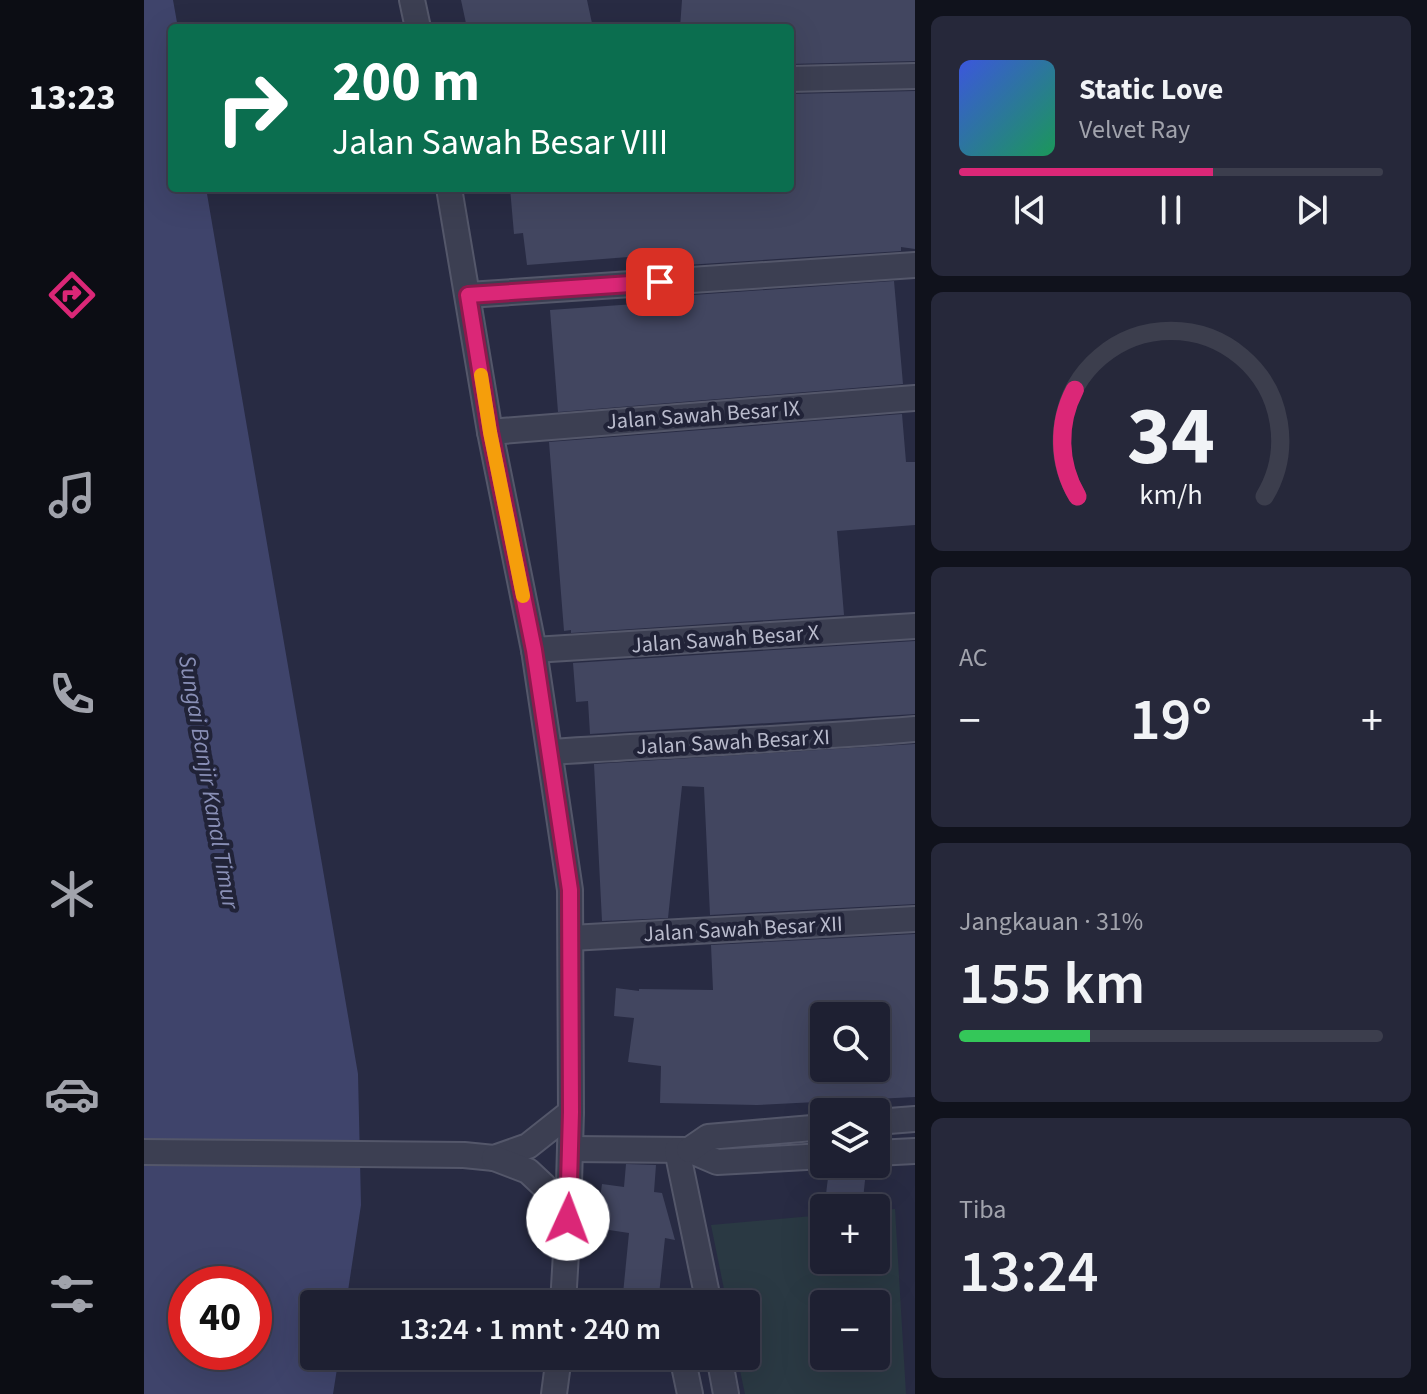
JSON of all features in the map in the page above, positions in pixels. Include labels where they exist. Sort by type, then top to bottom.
[{"type":"street","points":[[412,0],[417,24]]},
{"type":"street","points":[[794,79],[915,76]]},
{"type":"street","points":[[450,192],[490,432],[534,650],[570,890],[571,1112],[564,1290]]},
{"type":"street","points":[[468,295],[915,265]]},
{"type":"street","name":"Jalan Sawah Besar IX","points":[[490,432],[915,398]]},
{"type":"street","name":"Jalan Sawah Besar X","points":[[534,650],[915,626]]},
{"type":"street","name":"Jalan Sawah Besar XI","points":[[551,752],[915,729]]},
{"type":"street","name":"Jalan Sawah Besar XII","points":[[571,938],[915,919]]},
{"type":"street","points":[[494,1158],[528,1146],[571,1112]]},
{"type":"street","points":[[890,1121],[915,1119]]},
{"type":"street","points":[[683,1150],[708,1137],[810,1128]]},
{"type":"street","points":[[570,1149],[683,1150],[717,1162],[810,1157]]},
{"type":"street","points":[[683,1150],[707,1290]]},
{"type":"street","points":[[890,1152],[915,1151]]},
{"type":"street","points":[[144,1152],[464,1155],[494,1158],[528,1171],[544,1186],[568,1219]]},
{"type":"street","points":[[554,1394],[557,1370]]},
{"type":"street","points":[[685,1370],[690,1394]]},
{"type":"street","points":[[722,1370],[726,1394]]},
{"type":"shaded area","points":[[895,1209],[906,1394],[745,1394],[740,1370],[760,1370],[760,1290],[724,1290],[711,1225],[810,1216],[810,1274],[890,1274],[890,1210]]},
{"type":"water","name":"Sungai Banjir Kanal Timur","points":[[144,0],[173,0],[177,24],[168,24],[168,192],[207,192],[358,1074],[361,1205],[348,1290],[300,1290],[300,1370],[337,1370],[333,1394],[144,1394]]},
{"type":"building","points":[[461,0],[587,0],[592,24],[466,24]]},
{"type":"building","points":[[682,0],[915,0],[915,61],[794,64],[794,24],[680,24]]},
{"type":"building","points":[[915,91],[915,249],[901,247],[901,251],[639,268],[641,256],[527,265],[523,233],[514,234],[510,192],[794,192],[794,94]]},
{"type":"building","points":[[894,281],[903,384],[558,412],[550,310],[635,304],[635,299]]},
{"type":"building","points":[[902,414],[906,462],[915,462],[915,525],[837,531],[844,615],[564,631],[549,442]]},
{"type":"building","points":[[915,641],[915,714],[590,734],[588,701],[576,702],[573,663]]},
{"type":"building","points":[[915,744],[915,904],[710,915],[704,787],[682,786],[668,918],[602,921],[594,764]]},
{"type":"building","points":[[915,934],[915,1097],[810,1098],[810,1102],[757,1105],[660,1103],[661,1066],[628,1062],[634,1018],[614,1016],[616,988],[639,991],[713,990],[711,945]]},
{"type":"building","points":[[626,1164],[656,1165],[654,1192],[662,1193],[675,1240],[665,1238],[659,1290],[623,1290],[629,1233],[596,1228],[602,1184],[624,1187]]},
{"type":"building","points":[[828,1178],[865,1178],[864,1194],[826,1194]]},
{"type":"slow traffic","points":[[481,375],[523,596]]},
{"type":"route","points":[[568,1219],[570,890],[534,650],[490,432],[468,295],[660,282]]}]
